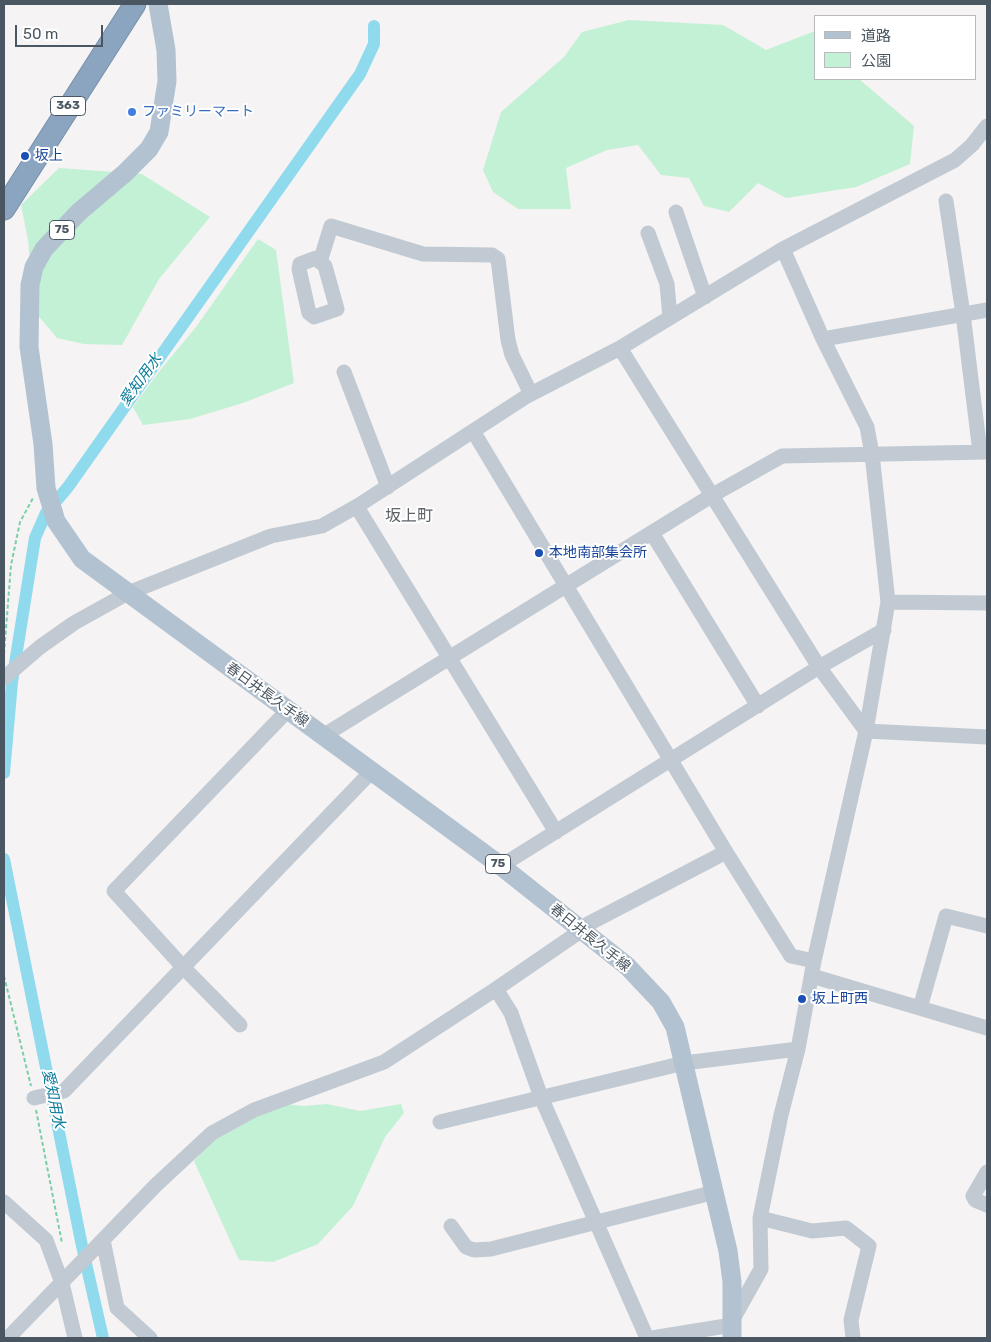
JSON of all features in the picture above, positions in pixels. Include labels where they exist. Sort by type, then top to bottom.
[{"type":"highway","name":"363","points":[[4,209],[135,4]]},
{"type":"main road","name":"春日井長久手線","points":[[158,4],[166,50],[167,82],[159,132],[150,149],[79,212],[44,249],[34,267],[30,285],[29,347],[43,444],[45,482],[56,522],[82,558],[501,866],[627,966],[661,1002],[675,1027],[728,1251],[732,1282],[732,1327]]},
{"type":"street","points":[[5,677],[40,647],[74,623],[128,593],[271,536],[322,526],[357,507],[531,394],[620,348],[784,249],[955,160],[972,145],[987,126]]},
{"type":"street","points":[[323,736],[711,496],[782,456],[984,452],[946,200]]},
{"type":"street","points":[[676,212],[705,297]]},
{"type":"street","points":[[320,262],[331,226],[423,254],[492,255],[498,259],[508,340],[512,355],[531,394]]},
{"type":"street","points":[[648,233],[667,284],[670,318]]},
{"type":"street","points":[[652,1338],[732,1327],[761,1269],[760,1218],[866,731],[888,602],[872,454],[867,427],[823,340],[784,249]]},
{"type":"street","points":[[823,340],[987,310]]},
{"type":"street","points":[[620,348],[819,667],[866,731]]},
{"type":"street","points":[[344,372],[388,487]]},
{"type":"street","points":[[473,431],[726,852],[791,956],[813,969],[920,1008],[986,1024]]},
{"type":"street","points":[[357,507],[556,832]]},
{"type":"street","points":[[652,533],[758,706]]},
{"type":"street","points":[[888,602],[987,603]]},
{"type":"street","points":[[501,866],[819,667],[884,630]]},
{"type":"street","points":[[240,1025],[114,891],[288,710]]},
{"type":"street","points":[[866,731],[987,736]]},
{"type":"street","points":[[34,1098],[64,1091],[372,771]]},
{"type":"street","points":[[7,1335],[62,1283],[156,1185],[212,1133],[254,1110],[384,1062],[496,989],[588,924],[726,852]]},
{"type":"street","points":[[920,1008],[946,916],[987,926]]},
{"type":"street","points":[[496,989],[511,1013],[541,1097],[647,1338]]},
{"type":"street","points":[[440,1122],[684,1062],[798,1049]]},
{"type":"street","points":[[987,1172],[973,1196],[975,1200],[987,1205]]},
{"type":"street","points":[[451,1226],[466,1247],[474,1250],[491,1249],[715,1192]]},
{"type":"street","points":[[4,1202],[46,1240],[62,1283],[75,1338]]},
{"type":"street","points":[[760,1218],[812,1231],[846,1228],[869,1246],[851,1320],[853,1338]]},
{"type":"street","points":[[100,1244],[117,1308],[150,1338]]},
{"type":"path","points":[[4,654],[11,565],[20,522],[45,482]]},
{"type":"path","points":[[4,976],[34,1098],[64,1249]]},
{"type":"green space","points":[[629,20],[723,25],[766,50],[814,31],[814,80],[860,80],[914,126],[910,164],[856,187],[786,198],[758,183],[729,212],[704,206],[689,178],[661,175],[638,145],[607,150],[566,168],[571,209],[518,209],[493,192],[483,170],[501,112],[564,57],[582,32]]},
{"type":"green space","points":[[59,168],[142,174],[210,217],[159,279],[122,345],[84,344],[57,338],[35,312],[28,240],[21,205]]},
{"type":"green space","points":[[258,239],[276,250],[294,383],[243,403],[190,419],[143,425],[133,407],[161,369],[196,327]]},
{"type":"green space","points":[[286,1104],[304,1106],[327,1104],[360,1111],[401,1104],[404,1113],[385,1137],[353,1206],[318,1244],[273,1262],[239,1260],[194,1161],[214,1139],[251,1119]]},
{"type":"waterway","name":"愛知用水","points":[[4,773],[12,682],[35,538],[46,513],[68,487],[360,74],[374,44],[374,26]]},
{"type":"waterway","name":"愛知用水","points":[[4,859],[82,1246],[103,1338]]},
{"type":"place","name":"ファミリーマート","points":[[132,112]]},
{"type":"place","name":"坂上","points":[[25,156]]},
{"type":"place","name":"本地南部集会所","points":[[539,553]]},
{"type":"place","name":"坂上町西","points":[[802,999]]},
{"type":"district","name":"坂上町","points":[[409,516]]}]
